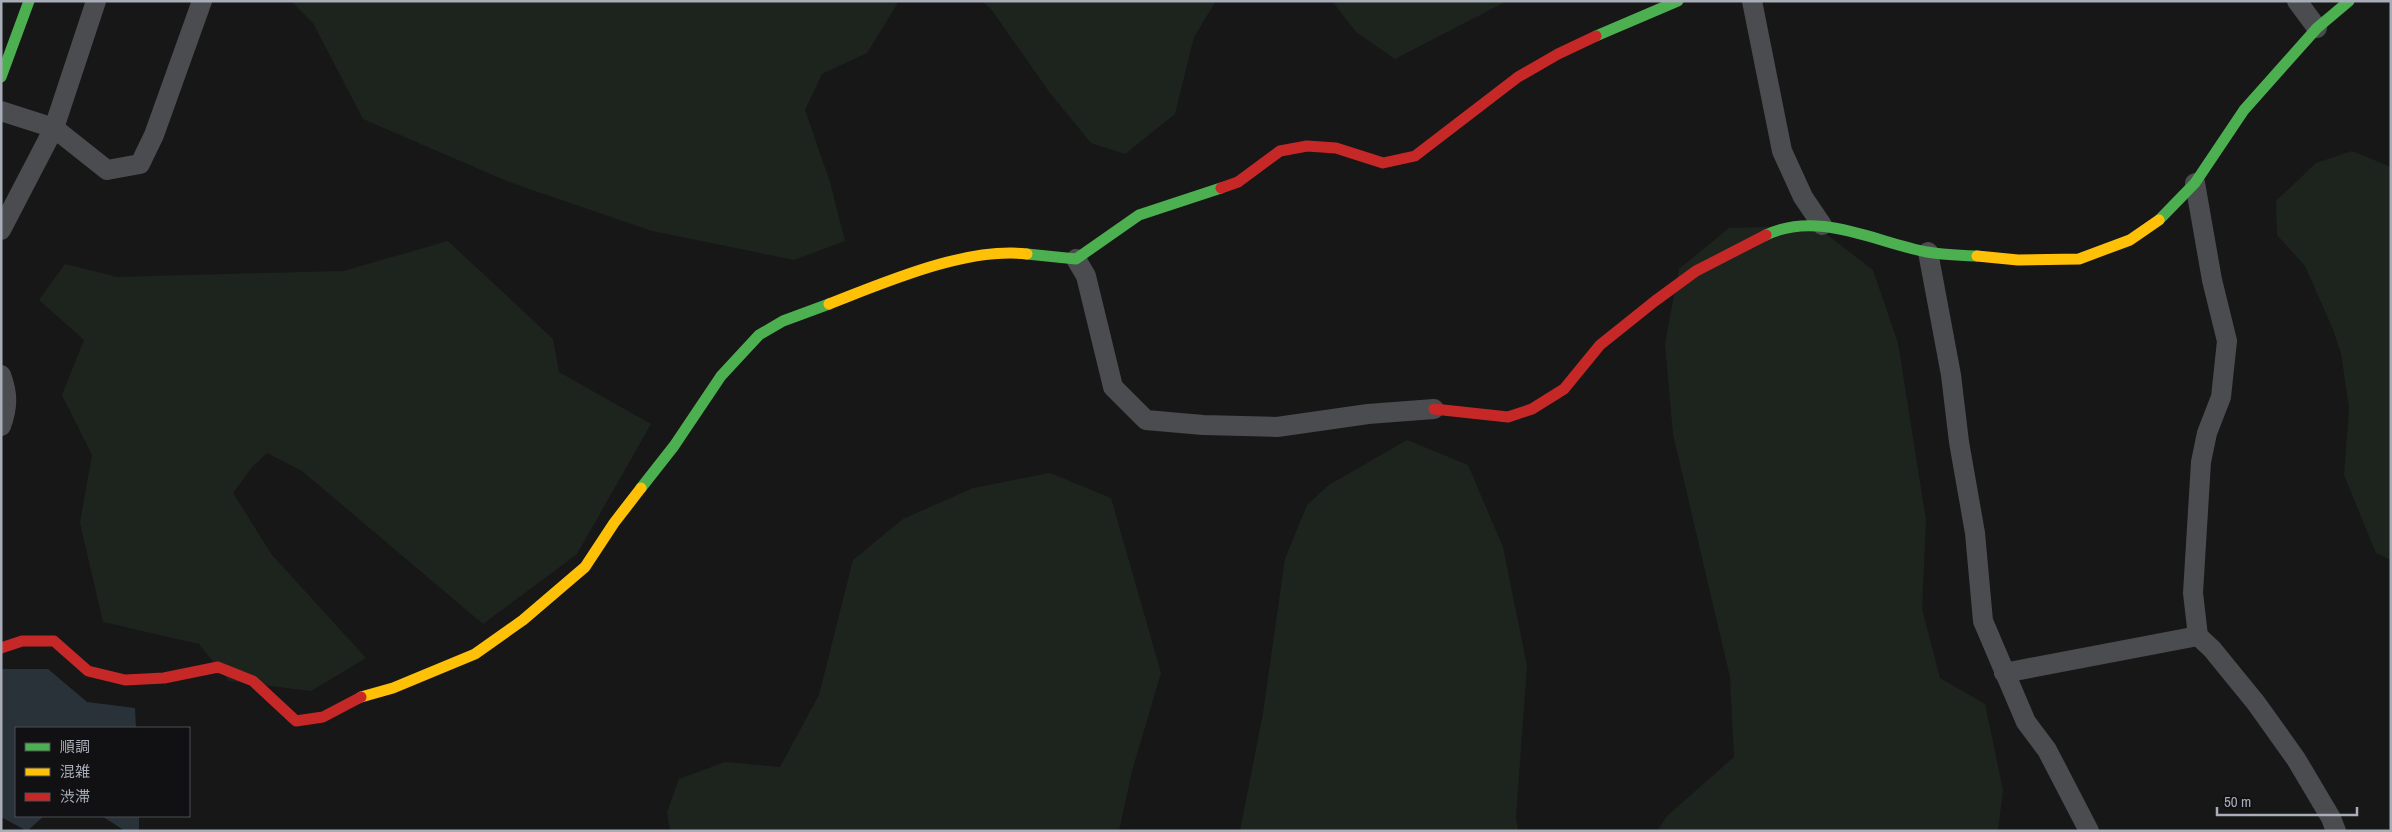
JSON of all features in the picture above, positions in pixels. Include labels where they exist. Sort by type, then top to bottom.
[{"type":"street","points":[[1,77],[29,1]]},
{"type":"street","points":[[1,230],[54,128],[96,1]]},
{"type":"street","points":[[1,111],[54,128],[107,170],[140,164],[154,135],[202,1]]},
{"type":"street","points":[[1,648],[22,641],[54,642],[88,671],[125,680],[164,678],[218,667],[252,681],[296,721],[323,717],[361,696],[392,688],[475,654],[523,620],[584,567],[614,523],[674,446],[721,376],[758,335],[783,321],[899,277],[958,260],[1011,252],[1076,258],[1139,215],[1238,182],[1280,150],[1307,146],[1336,148],[1383,163],[1415,156],[1518,77],[1574,47],[1678,1]]},
{"type":"street","points":[[1752,1],[1782,151],[1803,197],[1822,225]]},
{"type":"street","points":[[2297,1],[2317,28]]},
{"type":"street","points":[[1076,258],[1086,276],[1113,387],[1146,420],[1203,425],[1277,427],[1368,414],[1434,409],[1508,417],[1532,409],[1564,388],[1600,345],[1696,271],[1774,231],[1822,225],[1928,252],[2018,260],[2079,259],[2130,240],[2154,224],[2195,183],[2244,110],[2317,28],[2349,1]]},
{"type":"street","points":[[2195,183],[2212,280],[2227,341],[2221,397],[2207,433],[2201,462],[2193,593],[2198,636],[2212,649],[2256,703],[2296,759],[2331,818],[2336,831]]},
{"type":"street","points":[[1928,252],[1951,375],[1959,442],[1975,533],[1983,621],[2026,722],[2047,750],[2089,831]]},
{"type":"street","points":[[1,375],[7,390],[8,409],[1,426]]},
{"type":"street","points":[[2004,673],[2198,636]]},
{"type":"shaded area","points":[[291,1],[899,1],[867,53],[822,74],[805,110],[830,182],[845,241],[794,260],[652,231],[509,182],[363,119],[313,23]]},
{"type":"shaded area","points":[[982,1],[1216,1],[1194,37],[1175,114],[1125,154],[1091,143],[1050,93],[991,9]]},
{"type":"shaded area","points":[[1332,1],[1507,1],[1395,59],[1356,32]]},
{"type":"shaded area","points":[[2352,151],[2391,167],[2391,560],[2376,553],[2344,475],[2349,408],[2341,353],[2332,327],[2305,266],[2277,235],[2276,201],[2316,163]]},
{"type":"shaded area","points":[[1816,226],[1873,270],[1898,343],[1926,520],[1922,609],[1940,678],[1985,704],[2003,790],[1998,831],[1657,831],[1667,816],[1734,757],[1730,677],[1673,434],[1665,344],[1679,269],[1729,228]]},
{"type":"shaded area","points":[[448,241],[553,339],[559,372],[651,424],[577,554],[483,624],[302,471],[267,453],[252,467],[233,493],[272,555],[366,658],[311,691],[229,681],[199,644],[103,622],[80,523],[92,455],[62,395],[84,340],[39,300],[65,264],[117,277],[343,271]]},
{"type":"shaded area","points":[[1407,440],[1468,465],[1503,547],[1527,666],[1516,817],[1518,831],[1240,831],[1263,713],[1285,559],[1307,505],[1329,485]]},
{"type":"shaded area","points":[[1050,473],[1111,498],[1161,673],[1132,771],[1119,831],[670,831],[667,812],[679,779],[725,762],[780,767],[819,695],[853,560],[903,519],[973,488]]},
{"type":"shaded area","points":[[1,669],[48,669],[87,702],[135,708],[136,727],[15,727],[15,817],[43,817],[27,831],[1,817]]},
{"type":"shaded area","points":[[104,817],[139,817],[139,831],[125,831]]},
{"type":"traffic: fast","points":[[1,77],[29,1]]},
{"type":"traffic: fast","points":[[1596,36],[1678,1]]},
{"type":"traffic: fast","points":[[2159,220],[2195,183],[2244,110],[2317,28],[2349,1]]},
{"type":"traffic: fast","points":[[1027,254],[1076,259],[1139,215],[1221,188]]},
{"type":"traffic: fast","points":[[1766,235],[1786,228],[1826,227],[1846,230],[1927,252],[1977,256]]},
{"type":"traffic: fast","points":[[641,488],[674,446],[721,376],[759,335],[783,321],[829,304]]},
{"type":"traffic: slow","points":[[1977,256],[2018,260],[2079,259],[2130,240],[2159,220]]},
{"type":"traffic: slow","points":[[829,304],[900,277],[952,261],[1003,253],[1027,254]]},
{"type":"traffic: slow","points":[[361,697],[393,688],[475,654],[523,620],[585,567],[614,523],[641,488]]},
{"type":"traffic: jam","points":[[1221,188],[1238,182],[1280,151],[1307,146],[1336,148],[1383,163],[1415,156],[1518,77],[1558,54],[1596,36]]},
{"type":"traffic: jam","points":[[1434,409],[1508,417],[1532,409],[1564,389],[1600,345],[1655,301],[1696,271],[1766,235]]},
{"type":"traffic: jam","points":[[1,648],[22,641],[54,641],[88,671],[125,680],[164,678],[218,667],[253,681],[296,721],[323,717],[361,697]]}]
